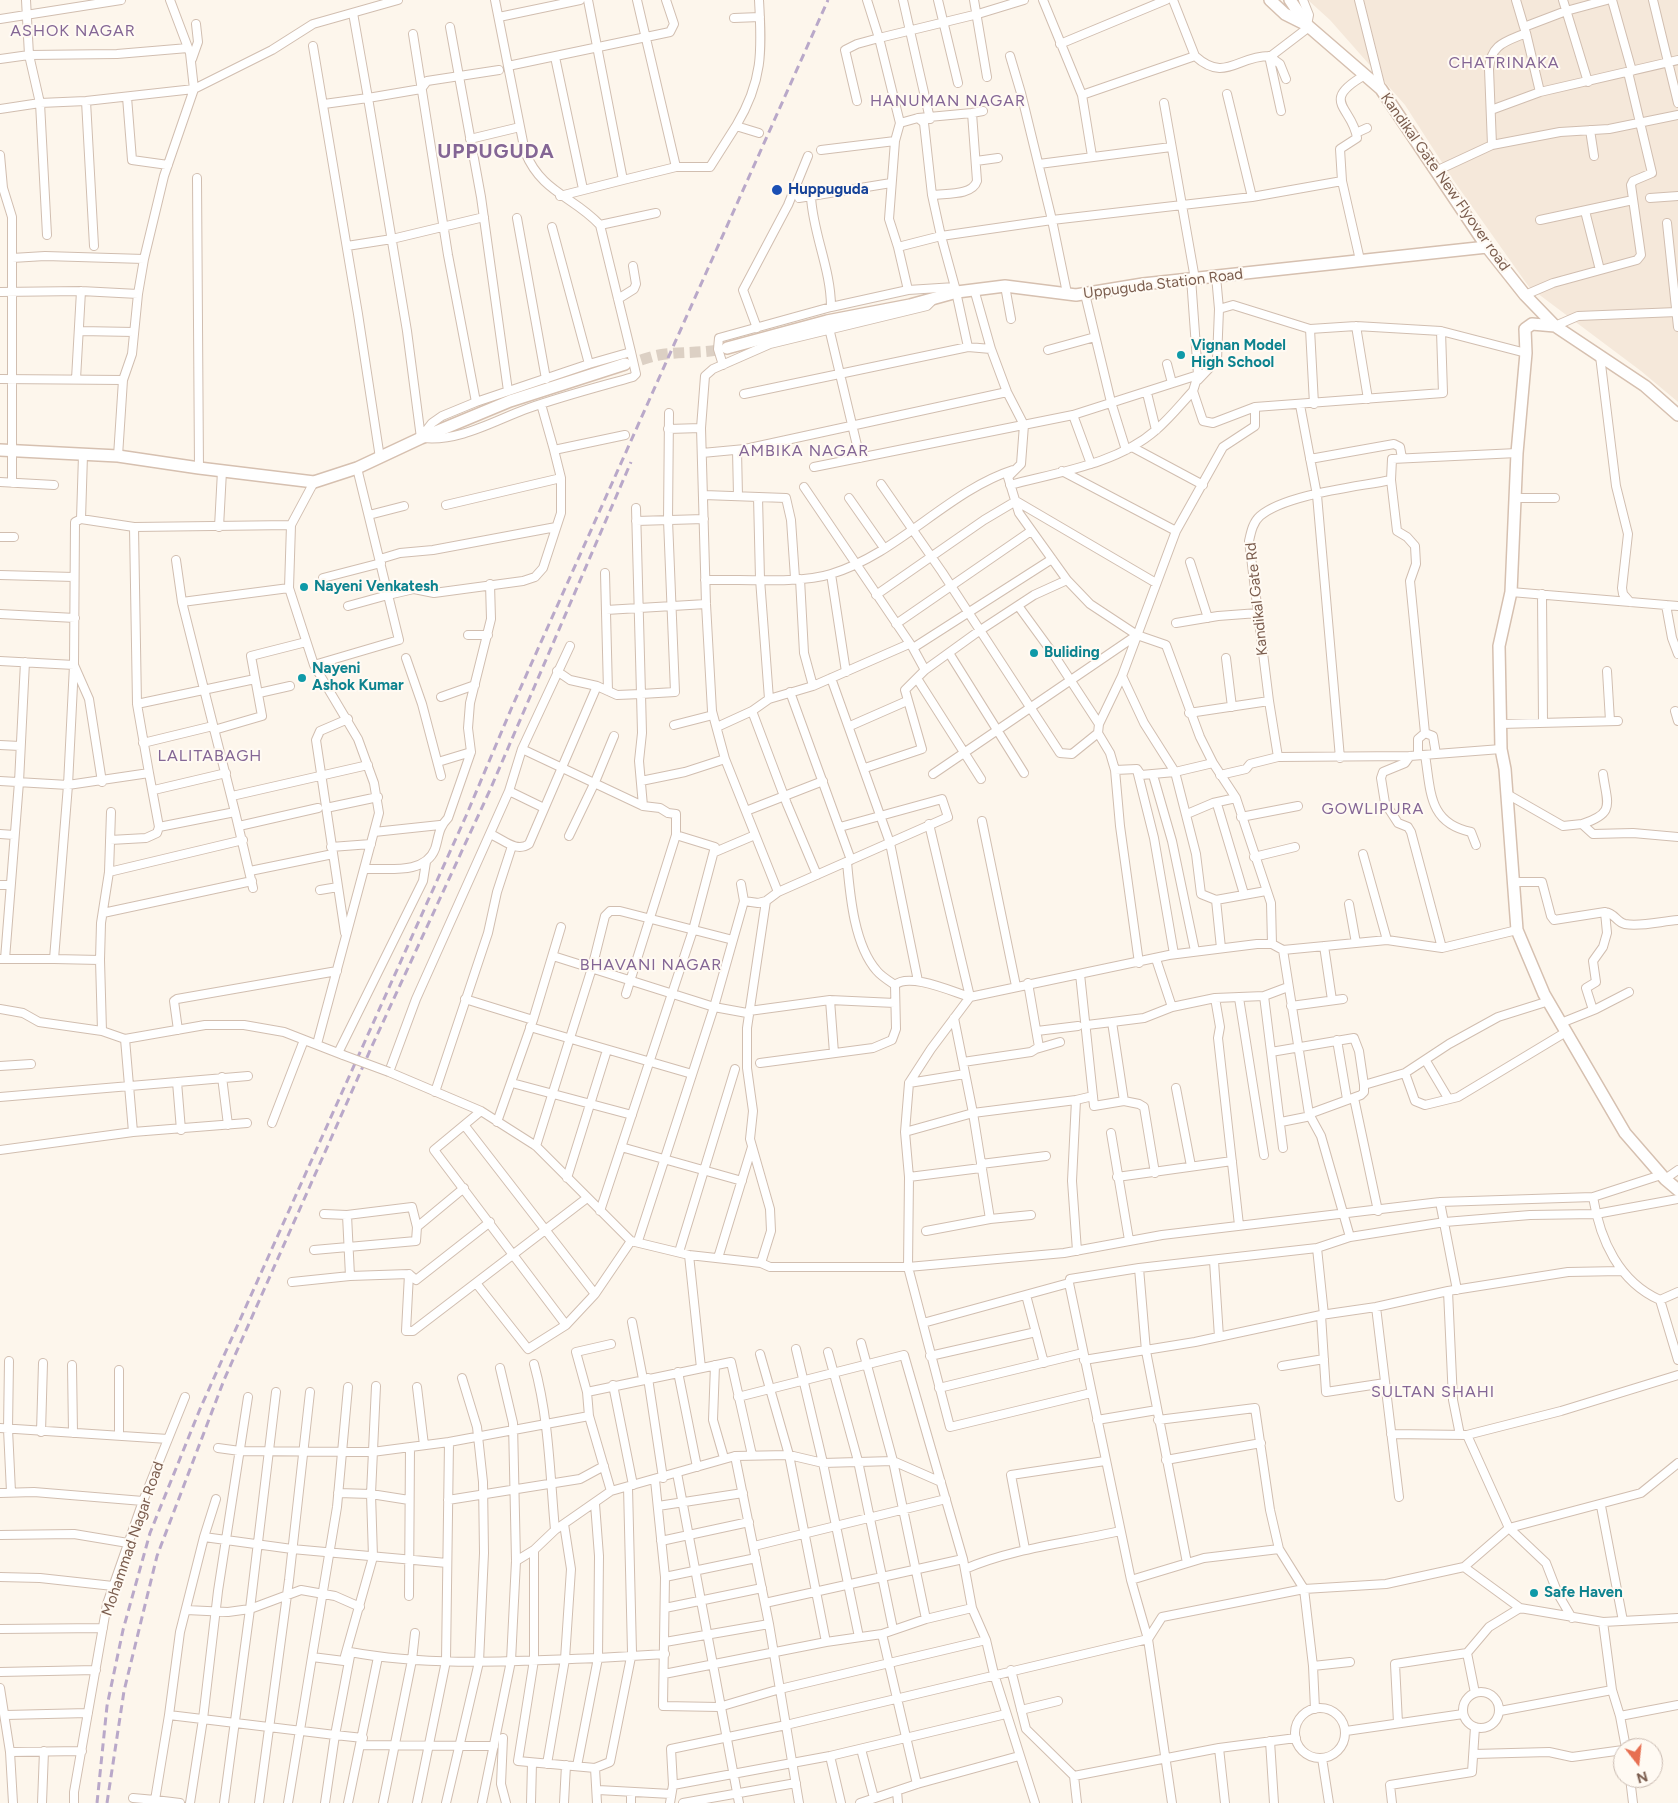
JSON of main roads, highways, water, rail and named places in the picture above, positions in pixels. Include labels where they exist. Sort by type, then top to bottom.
[{"type":"tunnel","points":[[625,364],[659,355],[727,348]]},
{"type":"railway","points":[[97,1803],[107,1706],[123,1630],[150,1533],[200,1409],[466,816],[512,707],[828,0]]},
{"type":"railway","points":[[107,1803],[124,1691],[157,1556],[224,1380],[372,1046],[490,790],[631,462]]},
{"type":"place","name":"Huppuguda","points":[[777,190]]},
{"type":"place","name":"Vignan Model High School","points":[[1181,355]]},
{"type":"place","name":"Nayeni Venkatesh","points":[[304,587]]},
{"type":"place","name":"Buliding","points":[[1034,653]]},
{"type":"place","name":"Nayeni Ashok Kumar","points":[[302,678]]},
{"type":"place","name":"Safe Haven","points":[[1534,1593]]},
{"type":"district","name":"ASHOK NAGAR","points":[[73,31]]},
{"type":"district","name":"CHATRINAKA","points":[[1504,63]]},
{"type":"district","name":"HANUMAN NAGAR","points":[[948,101]]},
{"type":"district","name":"UPPUGUDA","points":[[496,152]]},
{"type":"district","name":"AMBIKA NAGAR","points":[[804,451]]},
{"type":"district","name":"LALITABAGH","points":[[210,756]]},
{"type":"district","name":"GOWLIPURA","points":[[1373,809]]},
{"type":"district","name":"BHAVANI NAGAR","points":[[651,965]]},
{"type":"district","name":"SULTAN SHAHI","points":[[1433,1392]]}]
